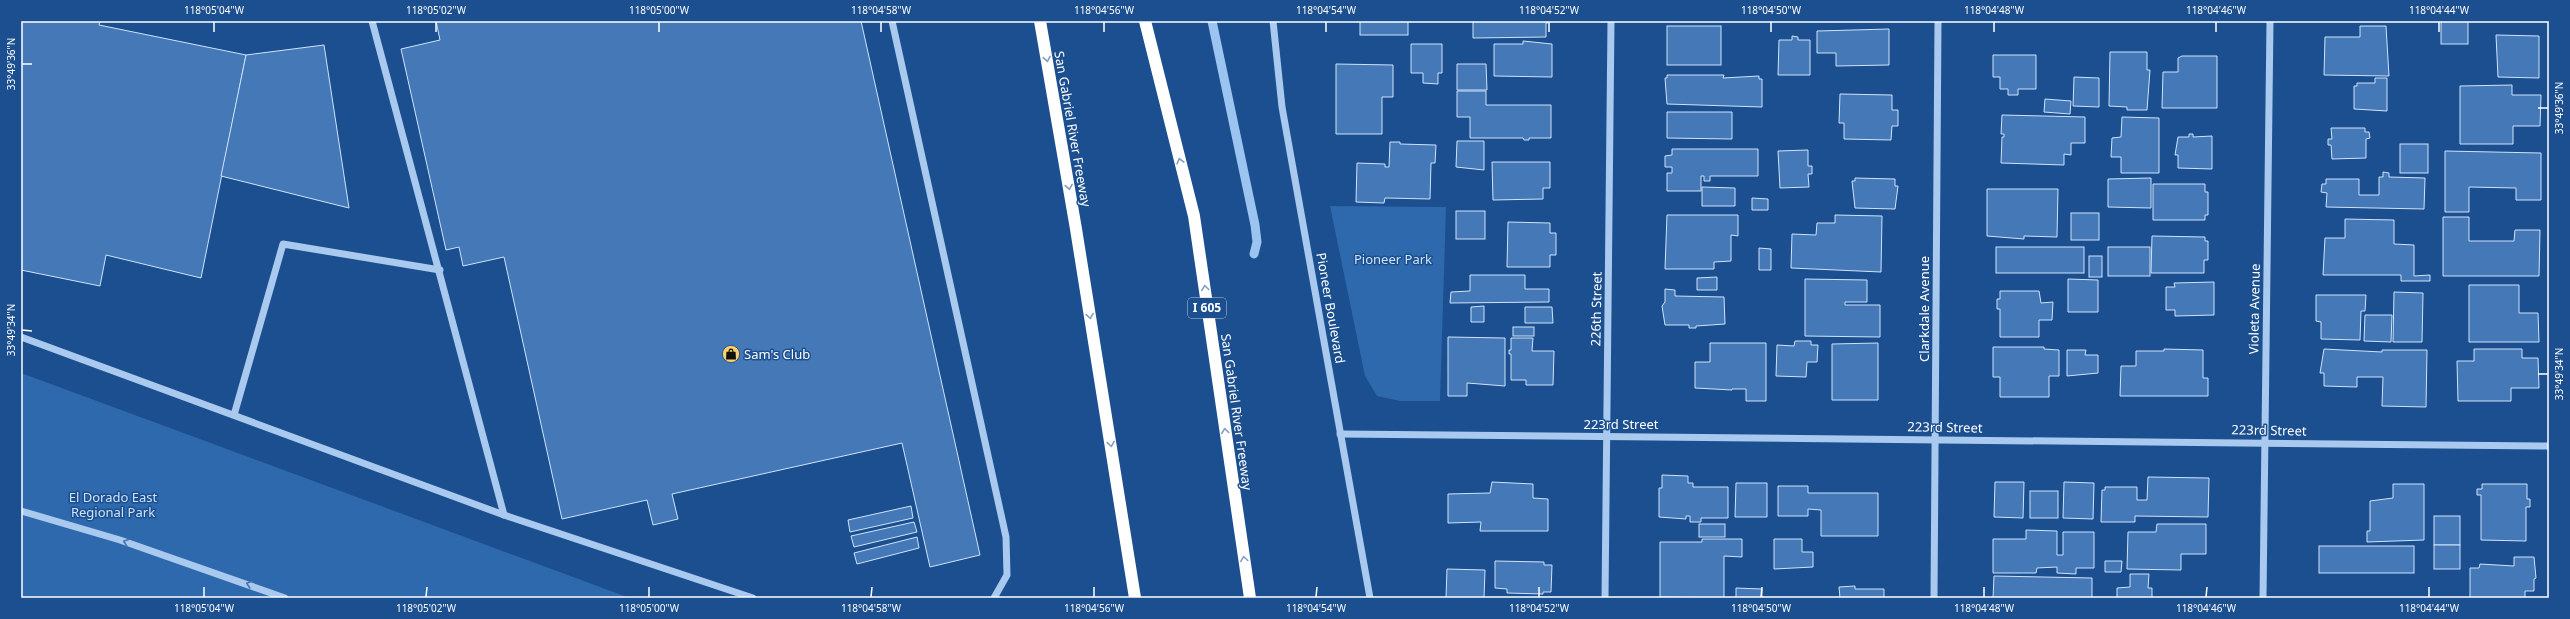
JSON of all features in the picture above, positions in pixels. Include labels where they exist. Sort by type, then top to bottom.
[{"type":"highway","name":"San Gabriel River Freeway","points":[[1040,21],[1078,237],[1135,598]]},
{"type":"highway","name":"San Gabriel River Freeway","points":[[1145,21],[1194,216],[1250,598]]},
{"type":"street","points":[[372,21],[440,270],[504,515]]},
{"type":"street","points":[[892,21],[1006,537],[1007,575],[994,598]]},
{"type":"street","name":"Pioneer Boulevard","points":[[1272,21],[1282,107],[1370,598]]},
{"type":"street","name":"226th Street","points":[[1604,598],[1611,21]]},
{"type":"street","name":"Clarkdale Avenue","points":[[1934,598],[1938,21]]},
{"type":"street","name":"Violeta Avenue","points":[[2263,598],[2270,21]]},
{"type":"street","points":[[234,415],[283,244],[440,270]]},
{"type":"street","points":[[21,337],[504,515],[753,598]]},
{"type":"street","name":"223rd Street","points":[[1340,434],[2549,446]]},
{"type":"street","points":[[21,511],[120,540],[285,598]]},
{"type":"green space","name":"Pioneer Park","points":[[1330,206],[1446,207],[1440,401],[1400,401],[1377,396],[1365,376]]},
{"type":"green space","name":"El Dorado East Regional Park","points":[[21,373],[630,598],[21,598]]},
{"type":"building","points":[[21,21],[100,21],[99,25],[246,55],[201,278],[106,255],[100,286],[21,270]]},
{"type":"building","name":"Sam's Club","points":[[436,21],[861,21],[980,555],[930,567],[902,443],[672,494],[678,519],[653,525],[647,500],[562,519],[504,257],[463,266],[459,247],[446,250],[401,49],[440,40]]},
{"type":"building","points":[[1360,21],[1408,21],[1408,35],[1360,35]]},
{"type":"building","points":[[1473,21],[1548,21],[1548,23],[1546,23],[1546,37],[1473,38]]},
{"type":"building","points":[[2441,21],[2468,21],[2468,44],[2441,44]]},
{"type":"building","points":[[1667,26],[1721,26],[1721,65],[1667,65]]},
{"type":"building","points":[[2360,26],[2386,26],[2389,76],[2324,75],[2325,37],[2360,37]]},
{"type":"building","points":[[1889,29],[1889,65],[1836,66],[1836,53],[1817,53],[1817,31]]},
{"type":"building","points":[[2496,35],[2539,36],[2539,78],[2498,77]]},
{"type":"building","points":[[1792,36],[1798,37],[1798,40],[1810,40],[1810,75],[1778,75],[1779,40],[1792,40]]},
{"type":"building","points":[[1523,41],[1552,44],[1552,77],[1494,76],[1494,44],[1523,44]]},
{"type":"building","points":[[1411,44],[1442,44],[1442,73],[1438,73],[1438,84],[1423,83],[1423,73],[1411,73]]},
{"type":"building","points":[[324,45],[349,208],[221,176],[246,55]]},
{"type":"building","points":[[2110,52],[2147,52],[2147,70],[2150,70],[2147,110],[2127,110],[2127,107],[2109,106]]},
{"type":"building","points":[[1993,55],[2036,55],[2036,89],[2018,89],[2018,95],[2008,95],[2008,89],[2000,89],[2000,77],[1993,77]]},
{"type":"building","points":[[2182,56],[2217,56],[2217,108],[2162,108],[2163,72],[2178,72],[2178,58]]},
{"type":"building","points":[[1336,64],[1393,65],[1393,97],[1382,97],[1382,134],[1336,134]]},
{"type":"building","points":[[1457,64],[1486,64],[1487,90],[1457,90]]},
{"type":"building","points":[[1667,75],[1724,75],[1723,78],[1759,76],[1759,79],[1762,79],[1762,107],[1667,104],[1665,78],[1667,78]]},
{"type":"building","points":[[2074,77],[2099,78],[2099,107],[2073,106]]},
{"type":"building","points":[[2375,78],[2387,78],[2387,111],[2354,109],[2354,86],[2357,86],[2357,83],[2375,83]]},
{"type":"building","points":[[2512,85],[2512,95],[2541,95],[2540,126],[2513,126],[2513,144],[2460,144],[2460,86]]},
{"type":"building","points":[[1457,91],[1486,91],[1486,105],[1551,105],[1551,138],[1529,138],[1529,140],[1524,140],[1523,138],[1470,138],[1470,117],[1457,117]]},
{"type":"building","points":[[1840,94],[1892,95],[1892,110],[1898,110],[1898,126],[1892,126],[1891,140],[1844,139],[1844,123],[1839,123]]},
{"type":"building","points":[[2045,99],[2071,101],[2070,114],[2044,112]]},
{"type":"building","points":[[1667,112],[1732,112],[1732,139],[1667,138]]},
{"type":"building","points":[[2002,115],[2085,117],[2085,143],[2071,143],[2071,155],[2064,154],[2064,165],[2001,163],[2002,137],[2004,137],[2004,134],[2001,134]]},
{"type":"building","points":[[2122,117],[2159,118],[2159,173],[2121,173],[2121,157],[2111,157],[2112,138],[2121,137]]},
{"type":"building","points":[[2331,128],[2365,128],[2365,132],[2369,132],[2370,138],[2366,139],[2366,158],[2332,159],[2331,145],[2328,145],[2328,139],[2332,139]]},
{"type":"building","points":[[2189,134],[2193,134],[2193,137],[2212,136],[2212,169],[2178,168],[2178,155],[2175,155],[2178,137],[2189,137]]},
{"type":"building","points":[[1457,141],[1484,141],[1484,170],[1456,167]]},
{"type":"building","points":[[1390,142],[1400,142],[1400,144],[1436,145],[1435,163],[1431,163],[1430,199],[1385,198],[1384,203],[1356,202],[1357,163],[1385,164],[1385,167],[1389,167]]},
{"type":"building","points":[[2400,144],[2428,144],[2428,173],[2400,173]]},
{"type":"building","points":[[1672,149],[1758,149],[1758,176],[1710,176],[1710,181],[1704,181],[1704,176],[1701,176],[1701,191],[1667,191],[1667,173],[1672,173],[1672,167],[1665,167],[1665,156],[1672,155]]},
{"type":"building","points":[[1808,150],[1808,166],[1812,166],[1812,174],[1808,174],[1809,187],[1780,188],[1778,151]]},
{"type":"building","points":[[2445,151],[2541,153],[2541,200],[2516,200],[2516,188],[2469,187],[2469,212],[2445,212]]},
{"type":"building","points":[[1492,162],[1550,162],[1550,188],[1543,188],[1543,199],[1493,200]]},
{"type":"building","points":[[2383,172],[2389,173],[2389,177],[2425,178],[2424,209],[2326,207],[2327,193],[2321,192],[2322,184],[2326,184],[2326,179],[2359,179],[2359,195],[2379,195],[2379,177],[2383,177]]},
{"type":"building","points":[[1855,178],[1895,179],[1895,186],[1898,186],[1895,209],[1855,208],[1852,181],[1855,181]]},
{"type":"building","points":[[2151,178],[2151,208],[2108,207],[2108,179]]},
{"type":"building","points":[[2153,184],[2205,184],[2205,192],[2208,192],[2208,215],[2205,215],[2205,220],[2153,220]]},
{"type":"building","points":[[1702,187],[1735,188],[1735,206],[1702,206]]},
{"type":"building","points":[[1987,189],[2058,189],[2057,237],[2024,236],[2024,239],[1987,236]]},
{"type":"building","points":[[1752,198],[1768,199],[1768,210],[1752,210]]},
{"type":"building","points":[[1456,211],[1485,211],[1485,239],[1456,239]]},
{"type":"building","points":[[2071,213],[2099,213],[2099,240],[2071,240]]},
{"type":"building","points":[[1667,215],[1738,215],[1738,236],[1731,235],[1731,261],[1714,262],[1714,269],[1665,269]]},
{"type":"building","points":[[1835,215],[1882,216],[1881,272],[1791,268],[1792,234],[1816,235],[1817,223],[1835,223]]},
{"type":"building","points":[[2443,217],[2469,217],[2469,241],[2514,241],[2515,230],[2540,230],[2539,276],[2443,276]]},
{"type":"building","points":[[2345,219],[2394,220],[2394,244],[2414,245],[2414,276],[2430,275],[2430,281],[2401,281],[2401,275],[2323,275],[2325,238],[2345,238]]},
{"type":"building","points":[[1508,222],[1550,223],[1550,233],[1556,233],[1556,255],[1550,255],[1550,267],[1507,267]]},
{"type":"building","points":[[2152,236],[2205,237],[2205,241],[2208,241],[2208,260],[2204,260],[2204,273],[2151,273]]},
{"type":"building","points":[[1996,247],[2084,247],[2084,273],[1996,273]]},
{"type":"building","points":[[2108,247],[2150,247],[2150,276],[2108,276]]},
{"type":"building","points":[[1759,248],[1771,249],[1771,270],[1759,270]]},
{"type":"building","points":[[2089,256],[2102,256],[2102,277],[2089,277]]},
{"type":"building","points":[[1470,275],[1525,275],[1525,289],[1549,289],[1549,302],[1450,303],[1451,292],[1470,291]]},
{"type":"building","points":[[1717,277],[1717,290],[1697,290],[1697,278]]},
{"type":"building","points":[[1805,279],[1867,280],[1867,302],[1845,302],[1845,305],[1880,305],[1880,337],[1805,336]]},
{"type":"building","points":[[2068,279],[2098,280],[2098,312],[2068,312]]},
{"type":"building","points":[[2214,282],[2214,315],[2175,316],[2175,310],[2166,310],[2166,287],[2175,287],[2174,283]]},
{"type":"building","points":[[2469,285],[2519,285],[2519,313],[2538,313],[2539,342],[2469,342]]},
{"type":"building","points":[[1665,289],[1675,290],[1675,296],[1724,297],[1725,324],[1696,326],[1696,328],[1689,328],[1689,325],[1665,325],[1662,306],[1665,302]]},
{"type":"building","points":[[2000,291],[2039,291],[2041,303],[2053,302],[2052,320],[2039,320],[2039,337],[2000,337],[2000,309],[1997,309],[1997,299],[2000,299]]},
{"type":"building","points":[[2394,292],[2423,293],[2422,342],[2393,342]]},
{"type":"building","points":[[2316,295],[2366,295],[2365,311],[2361,311],[2360,340],[2321,339],[2321,322],[2316,321]]},
{"type":"building","points":[[1484,306],[1484,322],[1471,322],[1471,307]]},
{"type":"building","points":[[1525,307],[1552,307],[1553,323],[1525,323]]},
{"type":"building","points":[[2365,315],[2392,315],[2391,342],[2364,341]]},
{"type":"building","points":[[1513,327],[1534,327],[1534,336],[1513,336]]},
{"type":"building","points":[[1448,337],[1505,338],[1505,386],[1467,383],[1467,396],[1448,396]]},
{"type":"building","points":[[1511,338],[1533,338],[1532,351],[1554,351],[1553,385],[1526,385],[1526,380],[1511,380],[1511,354],[1509,354],[1509,350],[1511,350]]},
{"type":"building","points":[[1795,341],[1811,341],[1811,345],[1818,345],[1817,362],[1807,362],[1806,377],[1776,376],[1777,345],[1794,346]]},
{"type":"building","points":[[1710,343],[1766,343],[1766,401],[1746,401],[1746,389],[1732,390],[1695,388],[1695,362],[1710,362]]},
{"type":"building","points":[[1878,343],[1878,400],[1832,400],[1832,344]]},
{"type":"building","points":[[1993,347],[2044,347],[2044,349],[2059,350],[2059,376],[2049,376],[2049,397],[2000,397],[2000,377],[1993,377]]},
{"type":"building","points":[[2164,349],[2203,350],[2203,378],[2208,378],[2208,396],[2120,396],[2121,366],[2136,366],[2136,351],[2164,351]]},
{"type":"building","points":[[2324,349],[2382,352],[2382,350],[2427,350],[2426,407],[2382,406],[2383,377],[2357,377],[2357,387],[2324,386],[2324,373],[2320,373]]},
{"type":"building","points":[[2474,349],[2522,349],[2522,358],[2538,358],[2539,388],[2511,388],[2511,401],[2458,401],[2457,361],[2474,361]]},
{"type":"building","points":[[2067,350],[2086,350],[2085,355],[2098,355],[2098,373],[2067,376]]},
{"type":"building","points":[[1662,475],[1688,476],[1688,483],[1693,483],[1693,487],[1728,487],[1728,518],[1701,518],[1701,522],[1690,522],[1690,516],[1686,516],[1686,519],[1659,517],[1659,488],[1662,488]]},
{"type":"building","points":[[2148,477],[2209,478],[2208,517],[2135,516],[2135,522],[2101,522],[2102,490],[2105,490],[2105,487],[2137,487],[2137,500],[2147,500]]},
{"type":"building","points":[[1492,482],[1533,484],[1533,498],[1548,499],[1548,531],[1480,531],[1481,522],[1448,523],[1448,494],[1490,493]]},
{"type":"building","points":[[1995,482],[2024,482],[2023,518],[1994,517]]},
{"type":"building","points":[[2064,482],[2094,483],[2093,519],[2063,518]]},
{"type":"building","points":[[1736,483],[1767,483],[1767,517],[1735,517]]},
{"type":"building","points":[[2393,484],[2424,484],[2424,540],[2367,542],[2367,531],[2370,531],[2370,501],[2393,498]]},
{"type":"building","points":[[2482,484],[2527,484],[2527,499],[2530,499],[2530,507],[2526,507],[2526,541],[2481,540],[2481,495],[2477,495],[2477,489],[2482,489]]},
{"type":"building","points":[[1778,486],[1808,486],[1808,493],[1878,493],[1878,536],[1821,536],[1821,510],[1808,509],[1808,516],[1778,516]]},
{"type":"building","points":[[2030,491],[2058,491],[2058,518],[2030,518]]},
{"type":"building","points":[[911,506],[913,518],[850,532],[848,520]]},
{"type":"building","points":[[2434,516],[2460,516],[2460,545],[2434,545]]},
{"type":"building","points":[[914,522],[917,532],[854,547],[851,536]]},
{"type":"building","points":[[1699,524],[1725,524],[1725,537],[1699,537]]},
{"type":"building","points":[[2157,524],[2206,524],[2206,554],[2181,554],[2181,570],[2127,569],[2128,532],[2156,532]]},
{"type":"building","points":[[2026,530],[2057,531],[2057,555],[2063,555],[2063,532],[2094,532],[2094,568],[2076,568],[2076,574],[2057,573],[2057,567],[2037,568],[2036,573],[1993,573],[1993,539],[2026,539]]},
{"type":"building","points":[[917,537],[919,548],[857,564],[854,553]]},
{"type":"building","points":[[1702,539],[1742,539],[1742,557],[1724,556],[1724,598],[1660,597],[1660,542],[1702,542]]},
{"type":"building","points":[[1774,539],[1802,539],[1802,552],[1813,552],[1813,567],[1774,569]]},
{"type":"building","points":[[2434,545],[2460,545],[2460,569],[2434,569]]},
{"type":"building","points":[[2319,546],[2414,546],[2414,573],[2319,573]]},
{"type":"building","points":[[2514,557],[2534,557],[2536,578],[2534,579],[2534,591],[2525,591],[2525,598],[2470,598],[2470,568],[2479,568],[2480,564],[2514,566]]},
{"type":"building","points":[[1495,561],[1544,562],[1544,565],[1552,565],[1551,592],[1543,592],[1543,594],[1507,593],[1507,589],[1495,588]]},
{"type":"building","points":[[2105,561],[2122,561],[2121,572],[2105,572]]},
{"type":"building","points":[[1447,569],[1485,570],[1484,598],[1446,598]]},
{"type":"building","points":[[2130,574],[2149,574],[2148,588],[2152,588],[2152,598],[2117,598],[2117,588],[2130,587]]},
{"type":"building","points":[[1994,576],[2092,578],[2092,598],[1993,598]]},
{"type":"building","points":[[1855,586],[1855,589],[1884,589],[1884,598],[1840,598],[1839,587]]},
{"type":"building","points":[[1736,588],[1762,589],[1762,596],[1764,598],[1733,598],[1736,597]]},
{"type":"waterway","points":[[1212,21],[1255,225],[1257,242],[1254,254]]},
{"type":"place","name":"Sam's Club","points":[[731,354]]}]
